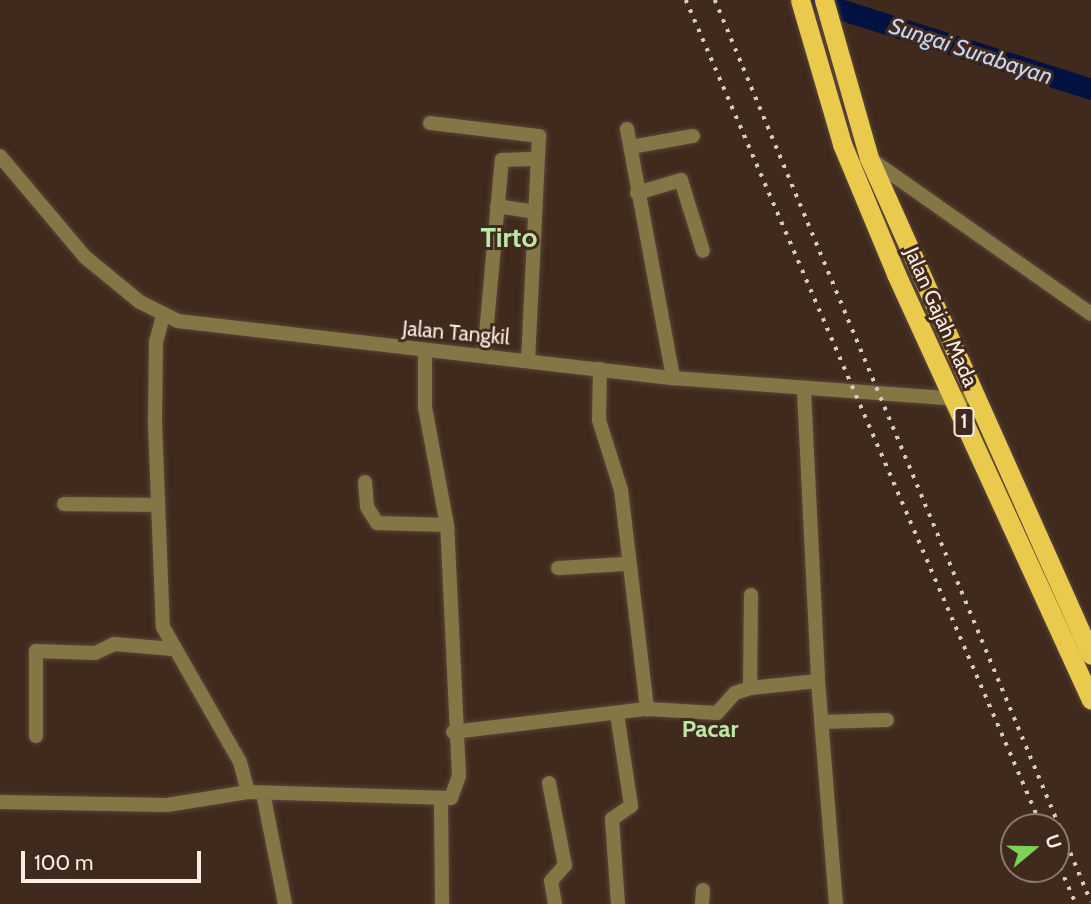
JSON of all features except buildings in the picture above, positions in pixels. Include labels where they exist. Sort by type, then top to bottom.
[{"type":"highway","name":"Jalan Gajah Mada","points":[[800,0],[842,144],[953,400],[1091,698]]},
{"type":"highway","name":"Jalan Gajah Mada","points":[[824,0],[869,158],[1091,654]]},
{"type":"street","points":[[430,123],[537,134],[528,361]]},
{"type":"street","points":[[627,129],[673,378]]},
{"type":"street","points":[[631,147],[693,136]]},
{"type":"street","name":"Jalan Tangkil","points":[[0,156],[7,172],[85,257],[163,316],[425,352],[484,356],[673,378],[953,400],[975,397]]},
{"type":"street","points":[[869,158],[1091,314]]},
{"type":"street","points":[[484,356],[502,160],[536,159]]},
{"type":"street","points":[[638,193],[681,180],[703,251]]},
{"type":"street","points":[[497,206],[533,212]]},
{"type":"street","points":[[163,316],[156,342],[163,627],[173,649],[240,762],[248,792]]},
{"type":"street","points":[[425,352],[425,408],[447,525],[453,732],[458,783],[442,803],[442,904]]},
{"type":"street","points":[[600,369],[599,420],[621,490],[626,564],[647,709]]},
{"type":"street","points":[[804,390],[818,681],[836,904]]},
{"type":"street","points":[[365,482],[367,507],[377,523],[447,525]]},
{"type":"street","points":[[64,504],[158,505]]},
{"type":"street","points":[[558,568],[626,564]]},
{"type":"street","points":[[750,688],[751,595]]},
{"type":"street","points":[[36,736],[36,651],[95,653],[114,644],[173,649]]},
{"type":"street","points":[[453,732],[647,709],[717,713],[735,693],[750,688],[818,681]]},
{"type":"street","points":[[617,714],[631,806],[612,819],[618,904]]},
{"type":"street","points":[[821,722],[887,720]]},
{"type":"street","points":[[549,783],[565,865],[551,881],[555,904]]},
{"type":"street","points":[[0,802],[167,805],[248,792],[442,803]]},
{"type":"street","points":[[264,793],[285,904]]},
{"type":"waterway","name":"Sungai Surabayan","points":[[811,0],[1091,89]]},
{"type":"railway","points":[[686,0],[1036,813]]},
{"type":"railway","points":[[715,0],[1091,902]]},
{"type":"railway","points":[[1067,883],[1076,904]]},
{"type":"district","name":"Tirto","points":[[509,237]]},
{"type":"district","name":"Pacar","points":[[710,729]]}]
